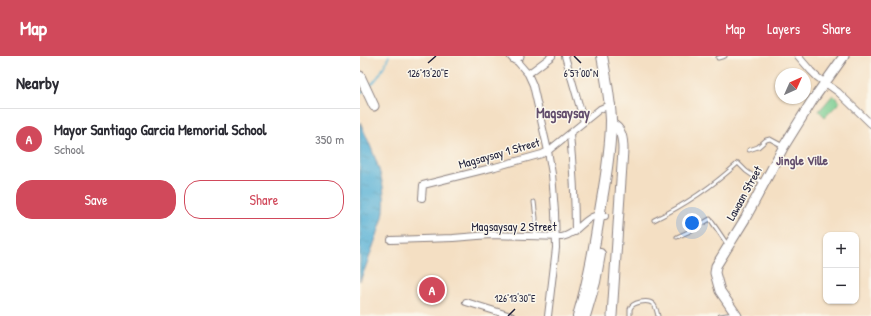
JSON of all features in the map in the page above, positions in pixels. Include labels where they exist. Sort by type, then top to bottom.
[{"type":"main road","points":[[602,56],[612,105]]},
{"type":"main road","points":[[585,316],[595,282],[601,251],[602,216],[613,122],[607,56]]},
{"type":"main road","points":[[578,316],[588,280],[602,216]]},
{"type":"street","points":[[528,74],[552,56]]},
{"type":"street","points":[[565,56],[584,122]]},
{"type":"street","points":[[798,56],[811,71],[838,92],[871,124]]},
{"type":"street","name":"Lawaan Street","points":[[739,315],[724,288],[719,285],[715,273],[716,266],[745,218],[784,146],[844,56]]},
{"type":"street","points":[[516,57],[528,74],[533,85],[552,174],[556,238],[555,261],[548,316]]},
{"type":"street","points":[[360,76],[374,106]]},
{"type":"street","name":"Magsaysay 1 Street","points":[[422,198],[423,185],[536,156],[548,151],[600,110],[612,105]]},
{"type":"street","points":[[612,316],[623,150],[621,134],[613,122]]},
{"type":"street","points":[[570,134],[575,204],[575,232]]},
{"type":"street","name":"Magsaysay 2 Street","points":[[391,240],[490,235],[556,238],[567,236],[575,232],[592,217],[602,216]]},
{"type":"street","points":[[466,302],[511,316]]},
{"type":"lane","points":[[718,58],[725,56]]},
{"type":"lane","points":[[749,150],[758,147],[766,140],[770,139],[784,146]]},
{"type":"lane","points":[[654,220],[696,197],[738,163],[763,184]]},
{"type":"lane","points":[[534,202],[536,218],[535,237]]},
{"type":"lane","points":[[676,237],[688,232],[710,218],[728,246]]},
{"type":"lane","points":[[630,316],[631,307],[638,303],[647,301],[652,302],[658,316]]},
{"type":"lane","points":[[720,316],[739,315]]},
{"type":"green space","points":[[833,95],[840,102],[825,117],[819,111]]},
{"type":"water","points":[[360,122],[378,165],[383,188],[384,211],[382,221],[360,281]]},
{"type":"waterway","points":[[368,87],[378,77],[389,56]]},
{"type":"waterway","points":[[360,93],[364,91]]},
{"type":"place","name":"Mayor Santiago Garcia Memorial School","points":[[432,290]]},
{"type":"district","name":"Magsaysay","points":[[563,112]]},
{"type":"district","name":"Jingle Ville","points":[[802,160]]}]
